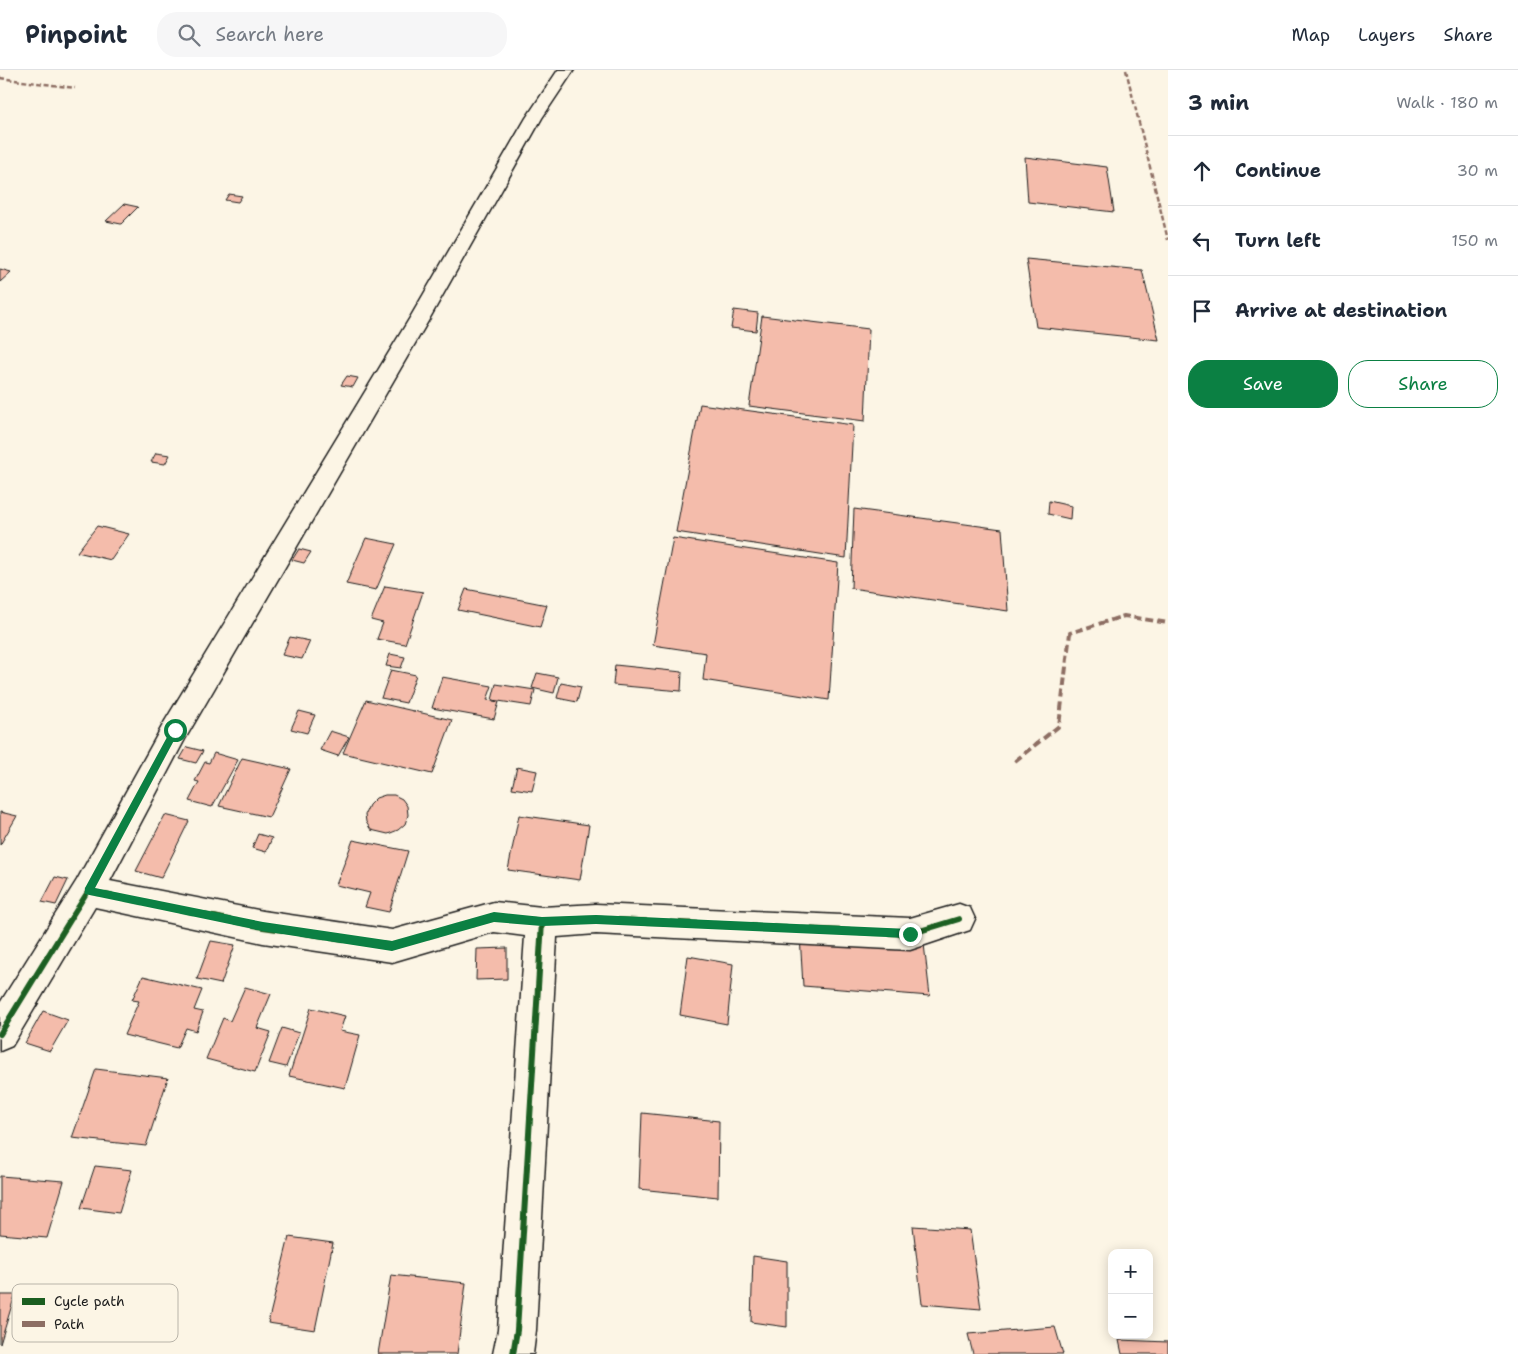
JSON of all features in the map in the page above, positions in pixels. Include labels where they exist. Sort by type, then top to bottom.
[{"type":"street","points":[[0,1034],[88,891],[175,730],[420,316],[534,118],[566,70]]},
{"type":"street","points":[[88,891],[263,927],[392,946],[494,917],[542,922],[596,919],[910,934],[959,919]]},
{"type":"street","points":[[513,1354],[517,1330],[542,922]]},
{"type":"building","points":[[1025,157],[1107,167],[1114,212],[1028,202]]},
{"type":"building","points":[[229,194],[242,196],[238,202],[225,200]]},
{"type":"building","points":[[124,204],[138,207],[121,224],[106,221]]},
{"type":"building","points":[[1026,259],[1142,270],[1159,340],[1036,327]]},
{"type":"building","points":[[0,269],[11,272],[0,282]]},
{"type":"building","points":[[734,310],[758,313],[756,331],[731,328]]},
{"type":"building","points":[[762,316],[869,329],[865,421],[749,406]]},
{"type":"building","points":[[347,376],[358,378],[353,387],[341,385]]},
{"type":"building","points":[[700,404],[853,425],[846,558],[676,532]]},
{"type":"building","points":[[156,453],[170,455],[165,464],[151,462]]},
{"type":"building","points":[[1049,501],[1071,506],[1070,519],[1048,514]]},
{"type":"building","points":[[854,509],[1002,529],[1008,611],[851,588]]},
{"type":"building","points":[[97,526],[129,534],[111,560],[77,552]]},
{"type":"building","points":[[366,538],[396,544],[376,590],[346,584]]},
{"type":"building","points":[[673,538],[838,563],[829,700],[703,680],[706,653],[653,645]]},
{"type":"building","points":[[299,549],[311,552],[304,563],[292,560]]},
{"type":"building","points":[[385,586],[423,592],[405,644],[377,639],[383,623],[371,620]]},
{"type":"building","points":[[466,589],[547,605],[540,627],[458,610]]},
{"type":"building","points":[[290,637],[310,641],[302,659],[282,655]]},
{"type":"building","points":[[390,654],[405,657],[401,668],[386,666]]},
{"type":"building","points":[[615,665],[682,672],[681,691],[613,685]]},
{"type":"building","points":[[391,670],[416,675],[406,703],[381,698]]},
{"type":"building","points":[[537,673],[558,677],[554,693],[532,688]]},
{"type":"building","points":[[442,677],[492,686],[487,700],[499,702],[494,719],[432,708]]},
{"type":"building","points":[[561,683],[581,687],[577,702],[557,698]]},
{"type":"building","points":[[496,684],[535,690],[531,706],[492,700]]},
{"type":"building","points":[[366,700],[452,720],[432,774],[343,753]]},
{"type":"building","points":[[299,711],[315,715],[307,733],[291,729]]},
{"type":"building","points":[[330,731],[349,737],[338,756],[320,750]]},
{"type":"building","points":[[187,747],[203,751],[196,763],[180,759]]},
{"type":"building","points":[[214,753],[238,760],[212,807],[189,801],[199,782],[195,781],[205,762],[209,763]]},
{"type":"building","points":[[242,758],[291,769],[269,817],[219,806]]},
{"type":"building","points":[[517,767],[537,771],[532,791],[512,788]]},
{"type":"building","points":[[394,795],[402,799],[407,806],[408,815],[405,824],[398,830],[388,834],[371,830],[366,822],[365,814],[369,805],[376,798]]},
{"type":"building","points":[[0,812],[17,816],[0,845]]},
{"type":"building","points":[[165,815],[189,821],[161,878],[136,871]]},
{"type":"building","points":[[519,815],[589,825],[580,880],[508,870]]},
{"type":"building","points":[[258,834],[272,838],[266,852],[252,848]]},
{"type":"building","points":[[353,840],[408,851],[389,912],[365,907],[370,893],[336,885]]},
{"type":"building","points":[[55,877],[68,880],[56,905],[42,902]]},
{"type":"building","points":[[800,935],[924,944],[930,996],[803,986]]},
{"type":"building","points":[[211,941],[235,945],[221,984],[197,979]]},
{"type":"building","points":[[507,948],[507,979],[476,980],[477,949]]},
{"type":"building","points":[[688,956],[733,964],[727,1024],[680,1015]]},
{"type":"building","points":[[143,976],[202,990],[194,1010],[203,1012],[196,1031],[186,1028],[177,1048],[124,1035],[139,1001],[132,1000]]},
{"type":"building","points":[[245,987],[271,994],[257,1028],[271,1032],[255,1072],[206,1059],[223,1018],[230,1021]]},
{"type":"building","points":[[311,1008],[345,1016],[340,1031],[360,1035],[345,1088],[289,1076]]},
{"type":"building","points":[[43,1011],[68,1020],[50,1051],[25,1043]]},
{"type":"building","points":[[282,1028],[299,1033],[286,1067],[269,1063]]},
{"type":"building","points":[[96,1069],[168,1078],[146,1146],[72,1138]]},
{"type":"building","points":[[642,1113],[719,1121],[718,1197],[639,1189]]},
{"type":"building","points":[[95,1166],[132,1170],[119,1213],[81,1208]]},
{"type":"building","points":[[0,1176],[64,1181],[47,1238],[0,1234]]},
{"type":"building","points":[[913,1226],[970,1230],[981,1309],[922,1304]]},
{"type":"building","points":[[289,1237],[333,1243],[315,1330],[268,1323]]},
{"type":"building","points":[[753,1256],[787,1261],[787,1327],[751,1322]]},
{"type":"building","points":[[391,1275],[466,1283],[457,1354],[378,1354]]},
{"type":"building","points":[[0,1295],[12,1295],[12,1305],[0,1344]]},
{"type":"building","points":[[1055,1327],[1063,1354],[973,1354],[968,1334]]},
{"type":"building","points":[[1119,1340],[1168,1342],[1168,1354],[1122,1354]]},
{"type":"marked path","points":[[1126,70],[1168,240]]},
{"type":"marked path","points":[[0,78],[75,88]]},
{"type":"marked path","points":[[1015,761],[1059,726],[1070,633],[1124,616],[1168,623]]},
{"type":"cycle path","points":[[0,1034],[88,891],[263,927],[392,946],[494,917],[542,922],[596,919],[910,934],[959,919]]},
{"type":"cycle path","points":[[513,1354],[517,1330],[542,922]]},
{"type":"route","points":[[175,730],[88,891],[263,927],[392,946],[494,917],[542,922],[596,919],[910,934]]}]
